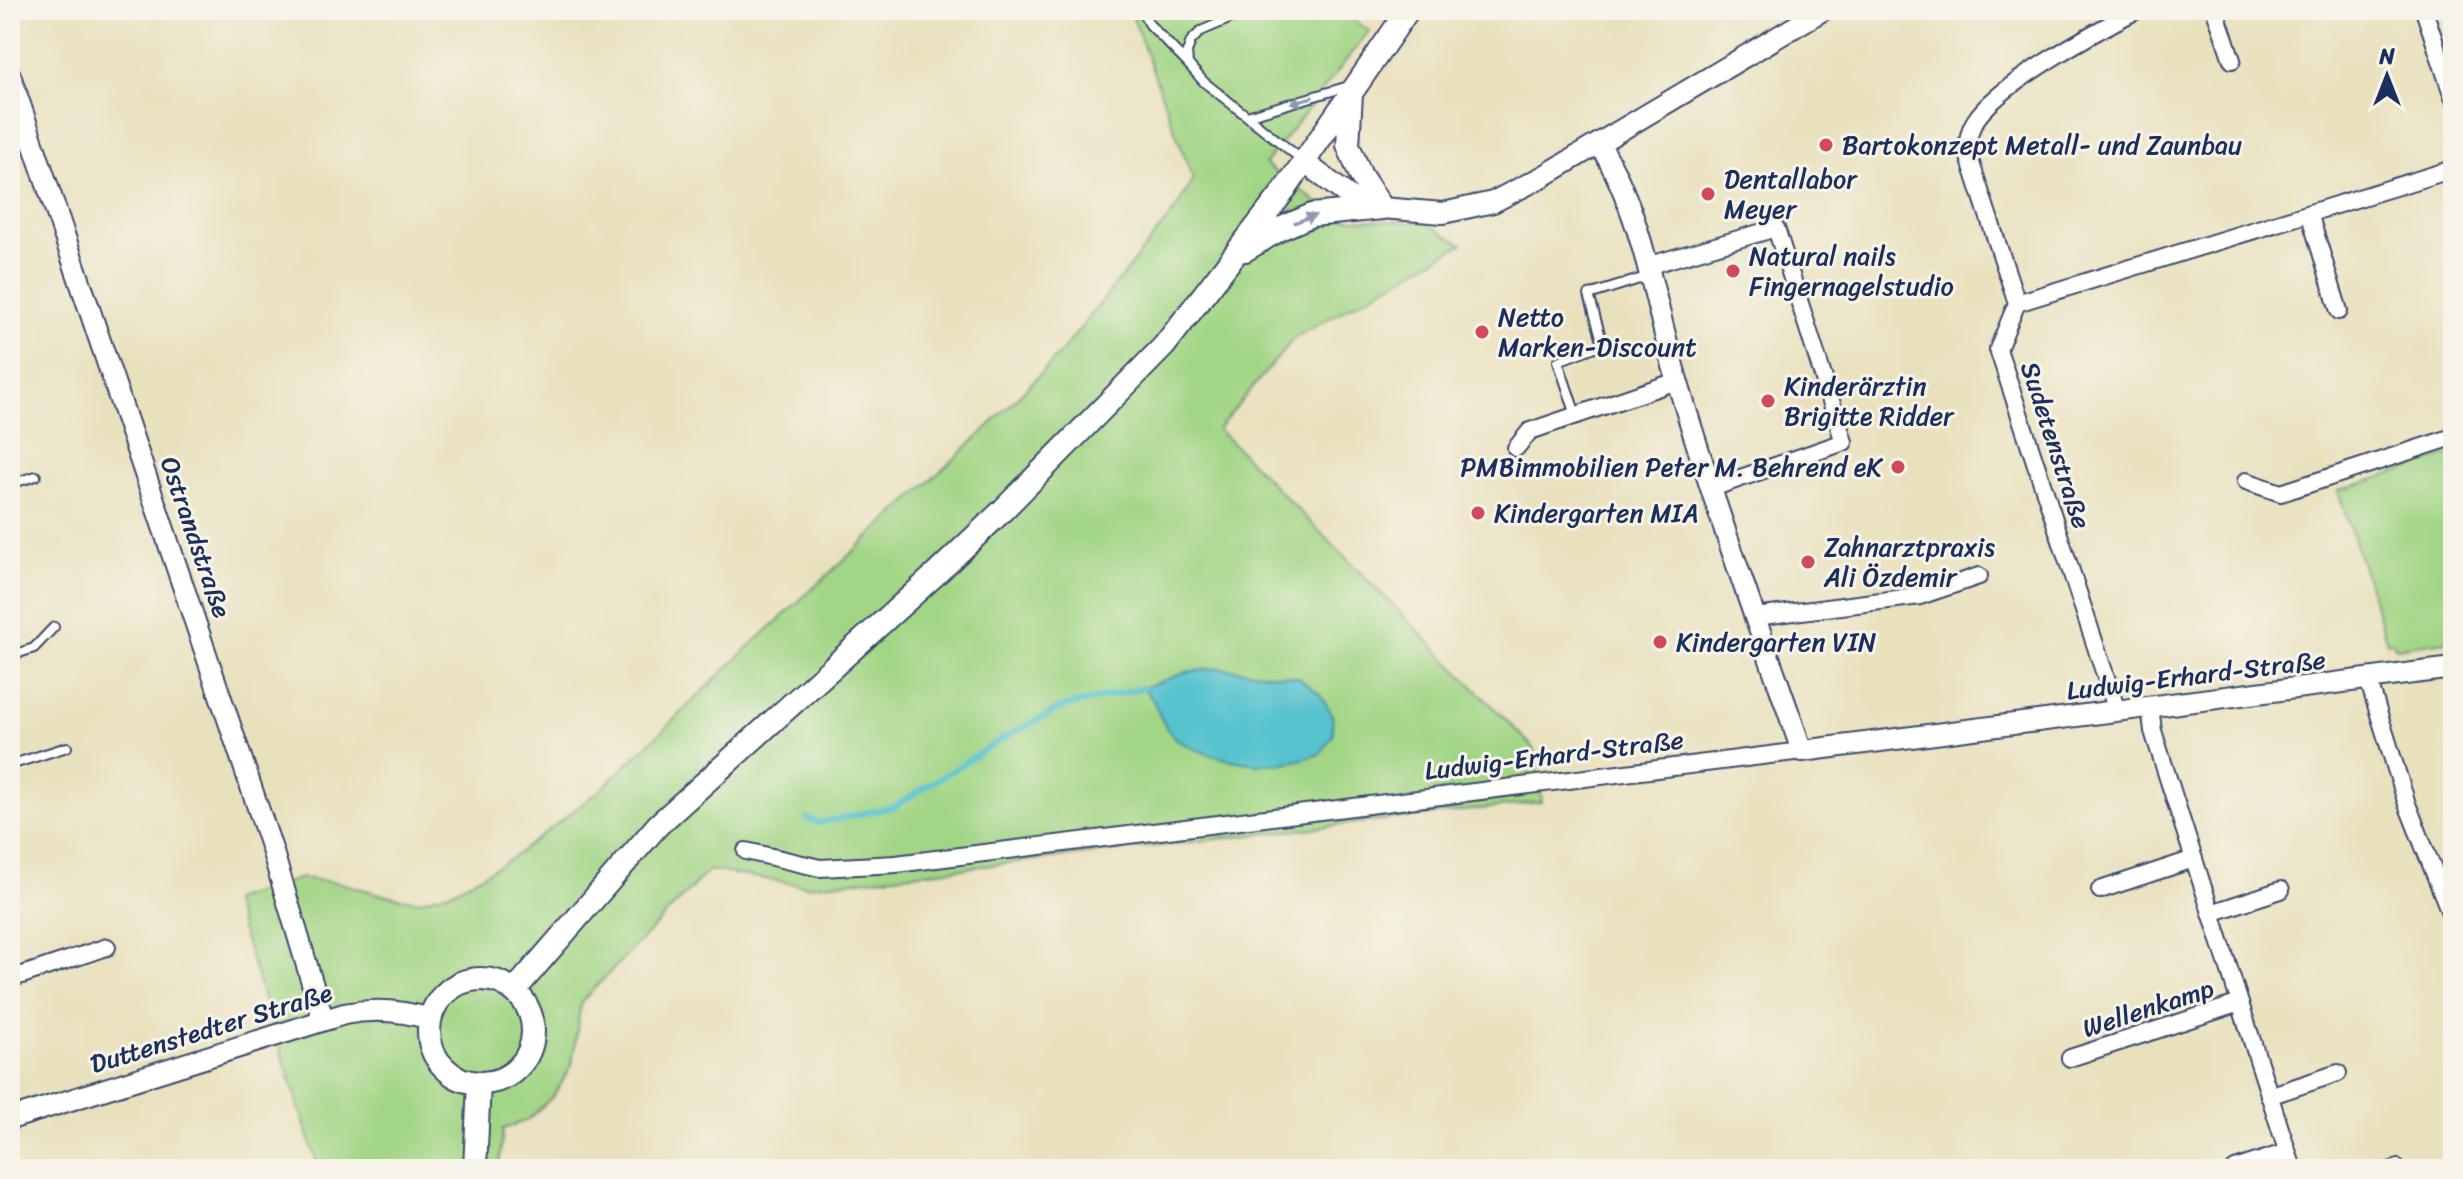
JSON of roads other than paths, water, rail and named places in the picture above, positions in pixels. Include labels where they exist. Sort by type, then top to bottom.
[{"type":"main road","points":[[514,991],[658,825],[851,653],[1003,510],[1164,346],[1237,255],[1408,10]]},
{"type":"main road","points":[[1237,255],[1282,228],[1312,215],[1382,208],[1361,176],[1348,145],[1354,89]]},
{"type":"main road","points":[[481,979],[493,980],[514,991],[528,1007],[532,1017],[530,1049],[525,1059],[510,1074],[490,1082],[457,1078],[439,1063],[430,1042],[430,1019],[440,998],[458,984],[481,979]]},
{"type":"main road","points":[[475,1169],[479,1083]]},
{"type":"street","points":[[1304,162],[1350,197],[1382,208],[1443,213],[1493,202],[1542,177],[1823,10]]},
{"type":"street","points":[[2137,10],[2026,76],[1987,107],[1968,134],[1967,151],[2017,303],[2453,169]]},
{"type":"street","points":[[2215,10],[2232,60]]},
{"type":"street","points":[[2424,10],[2453,97]]},
{"type":"street","name":"Ostrandstraße","points":[[10,75],[271,846],[323,1019]]},
{"type":"street","points":[[1599,143],[1616,171],[1649,271],[1677,381],[1802,751]]},
{"type":"street","points":[[2309,213],[2339,311]]},
{"type":"street","points":[[1649,271],[1776,228],[1844,442],[1712,488]]},
{"type":"street","name":"Sudetenstraße","points":[[2017,303],[1998,349],[2117,711]]},
{"type":"street","points":[[1516,448],[1530,431],[1677,381]]},
{"type":"street","points":[[2246,481],[2281,493],[2453,437]]},
{"type":"street","points":[[1755,617],[1920,596],[1979,576]]},
{"type":"street","name":"Ludwig-Erhard-Straße","points":[[746,851],[820,868],[896,864],[2453,668]]},
{"type":"street","points":[[2368,679],[2407,804],[2453,920]]},
{"type":"street","name":"Wellenkamp","points":[[2150,706],[2153,731],[2293,1169]]},
{"type":"street","points":[[2100,890],[2194,859]]},
{"type":"street","points":[[2211,913],[2281,890]]},
{"type":"street","points":[[10,979],[107,947]]},
{"type":"street","name":"Wellenkamp","points":[[2070,1058],[2240,1003]]},
{"type":"street","name":"Duttenstedter Straße","points":[[10,1119],[323,1019],[379,1010],[430,1019]]},
{"type":"street","points":[[2269,1096],[2338,1073]]},
{"type":"street","points":[[2235,1169],[2287,1152]]},
{"type":"lane","points":[[1141,10],[1150,25],[1204,82],[1304,162]]},
{"type":"lane","points":[[1188,64],[1187,52],[1191,41],[1201,31],[1250,10]]},
{"type":"lane","points":[[1247,116],[1354,89]]},
{"type":"lane","points":[[1576,415],[1558,361],[1603,344],[1589,295],[1649,271]]},
{"type":"lane","points":[[10,484],[36,476]]},
{"type":"lane","points":[[10,656],[34,648],[54,627]]},
{"type":"lane","points":[[10,765],[67,747]]},
{"type":"lane","points":[[2383,1169],[2398,1164]]},
{"type":"water","points":[[1219,668],[1297,677],[1320,694],[1332,714],[1333,735],[1320,754],[1280,764],[1243,762],[1203,752],[1172,735],[1143,688],[1186,672]]},
{"type":"waterway","points":[[807,818],[818,823],[894,807],[1002,739],[1062,707],[1143,688]]},
{"type":"place","name":"Bartokonzept Metall- und Zaunbau","points":[[1826,145]]},
{"type":"place","name":"Dentallabor Meyer","points":[[1708,194]]},
{"type":"place","name":"Natural nails Fingernagelstudio","points":[[1733,271]]},
{"type":"place","name":"Netto Marken-Discount","points":[[1482,332]]},
{"type":"place","name":"Kinderärztin Brigitte Ridder","points":[[1768,401]]},
{"type":"place","name":"PMBimmobilien Peter M. Behrend eK","points":[[1898,467]]},
{"type":"place","name":"Kindergarten MIA","points":[[1478,513]]},
{"type":"place","name":"Zahnarztpraxis Ali Özdemir","points":[[1808,562]]},
{"type":"place","name":"Kindergarten VIN","points":[[1660,642]]}]
